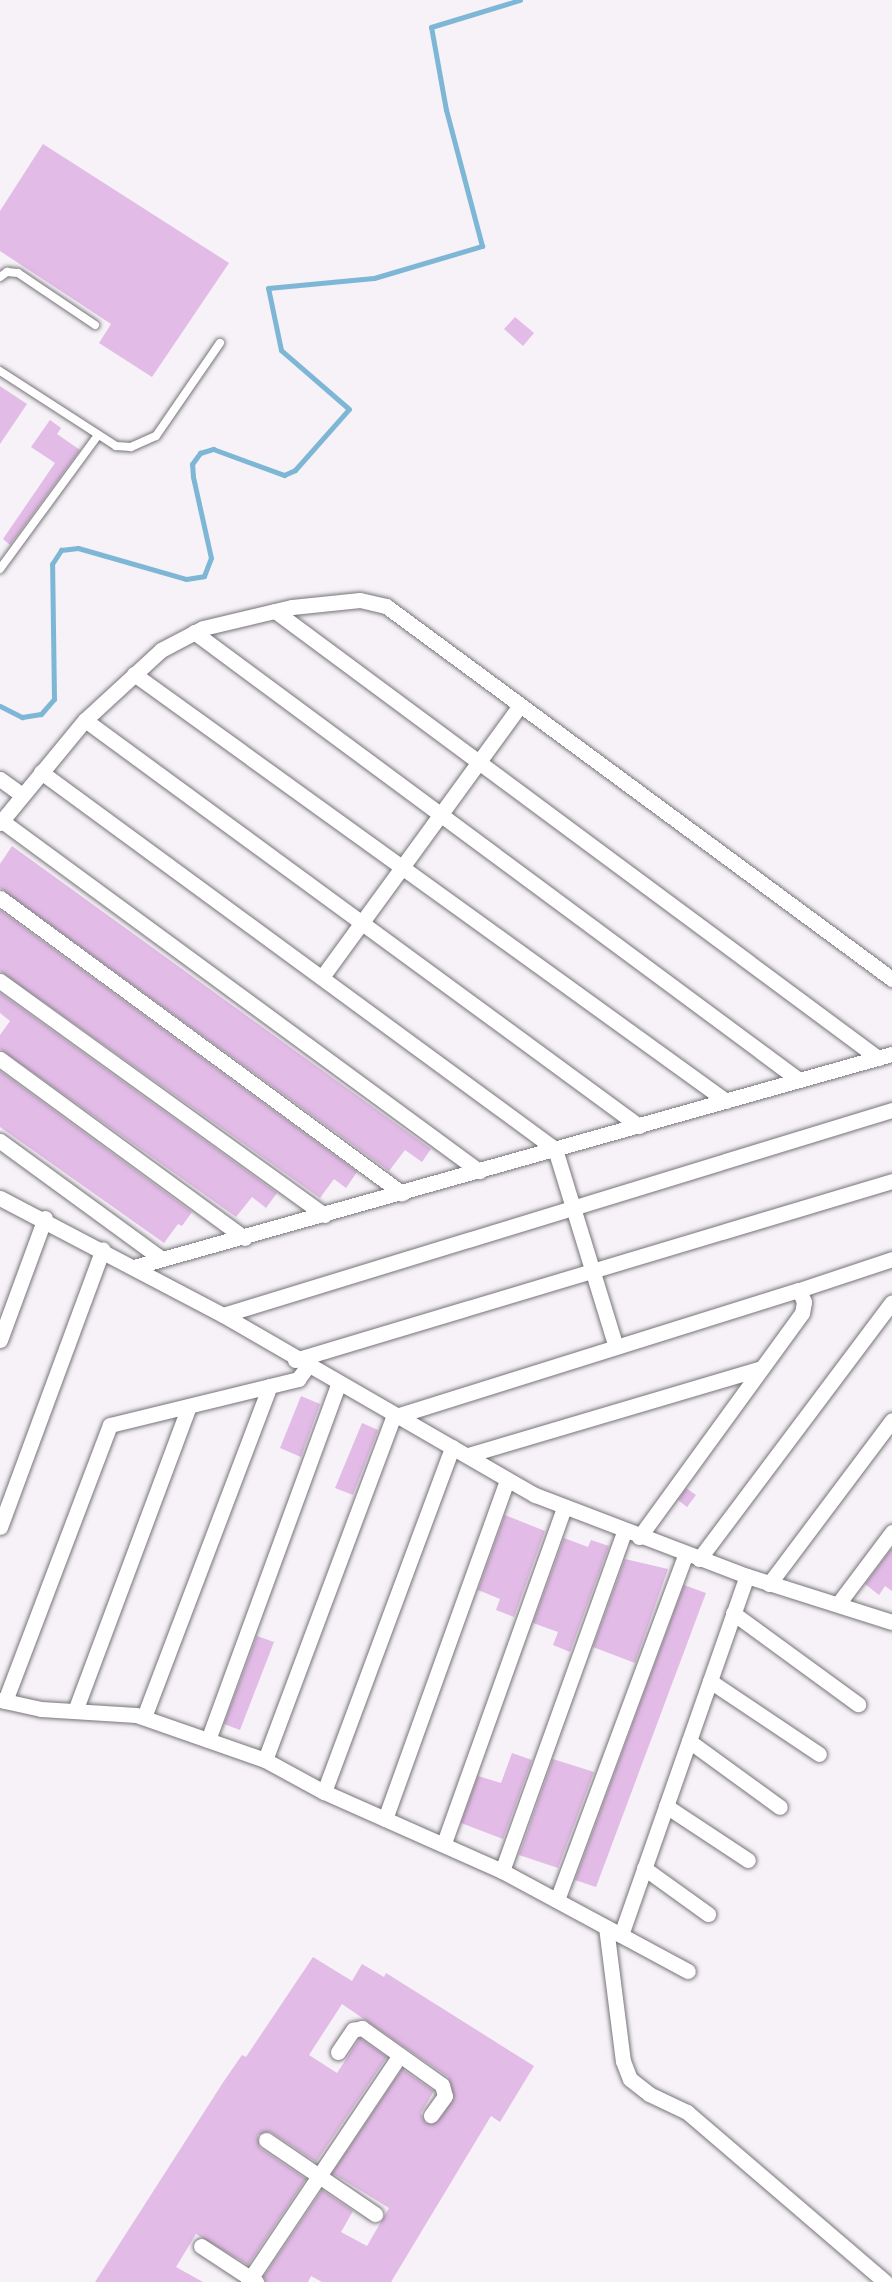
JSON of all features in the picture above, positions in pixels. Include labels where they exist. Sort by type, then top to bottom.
[{"type":"street","points":[[479,1171],[1,822],[85,720],[161,650],[194,632],[275,611],[334,600],[386,606],[892,980]]},
{"type":"street","points":[[275,611],[885,1056]]},
{"type":"street","points":[[194,632],[799,1080]]},
{"type":"street","points":[[135,674],[726,1101]]},
{"type":"street","points":[[322,977],[520,705]]},
{"type":"street","points":[[85,720],[639,1125]]},
{"type":"street","points":[[41,772],[555,1149],[616,1347]]},
{"type":"street","points":[[0,779],[22,795]]},
{"type":"street","points":[[0,898],[402,1193]]},
{"type":"street","points":[[0,981],[324,1215]]},
{"type":"street","points":[[134,1267],[245,1238],[885,1056]]},
{"type":"street","points":[[0,1059],[245,1238]]},
{"type":"street","points":[[223,1315],[892,1110]]},
{"type":"street","points":[[0,1141],[162,1258]]},
{"type":"street","points":[[301,1363],[892,1180]]},
{"type":"street","points":[[0,1198],[45,1218],[223,1315],[393,1417],[468,1455],[507,1481],[564,1509],[769,1584],[892,1622]]},
{"type":"street","points":[[0,1340],[45,1218]]},
{"type":"street","points":[[0,1527],[103,1249]]},
{"type":"street","points":[[393,1417],[892,1259]]},
{"type":"street","points":[[639,1537],[802,1313],[804,1302],[799,1290]]},
{"type":"street","points":[[557,1900],[692,1556],[892,1302]]},
{"type":"street","points":[[301,1363],[298,1379],[188,1408],[110,1425],[2,1701],[144,1717],[265,1761],[324,1792],[444,1843],[502,1871],[688,1971]]},
{"type":"street","points":[[468,1455],[761,1368]]},
{"type":"street","points":[[208,1740],[338,1384]]},
{"type":"street","points":[[144,1717],[270,1386]]},
{"type":"street","points":[[75,1711],[188,1408]]},
{"type":"street","points":[[265,1761],[393,1417]]},
{"type":"street","points":[[769,1584],[892,1420]]},
{"type":"street","points":[[324,1792],[452,1447]]},
{"type":"street","points":[[385,1819],[507,1481]]},
{"type":"street","points":[[444,1843],[564,1509]]},
{"type":"street","points":[[502,1871],[624,1532]]},
{"type":"street","points":[[838,1604],[892,1532]]},
{"type":"street","points":[[621,1935],[747,1576]]},
{"type":"street","points":[[733,1614],[858,1704]]},
{"type":"street","points":[[710,1681],[819,1754]]},
{"type":"street","points":[[689,1741],[780,1807]]},
{"type":"street","points":[[666,1806],[748,1860]]},
{"type":"street","points":[[644,1868],[708,1914]]},
{"type":"street","points":[[606,1927],[623,2061],[630,2079],[649,2094],[687,2112],[885,2282]]},
{"type":"street","points":[[338,2052],[357,2028],[400,2055],[446,2090],[431,2115]]},
{"type":"street","points":[[201,2246],[251,2281],[400,2055]]},
{"type":"street","points":[[266,2140],[375,2214]]},
{"type":"lane","points":[[0,277],[7,272],[18,273],[95,325]]},
{"type":"lane","points":[[0,371],[116,446],[131,447],[156,436],[220,343]]},
{"type":"lane","points":[[0,569],[98,435]]},
{"type":"building","points":[[43,144],[229,263],[152,377],[99,343],[111,324],[0,251],[0,211]]},
{"type":"building","points":[[515,317],[534,333],[523,346],[504,329]]},
{"type":"building","points":[[0,386],[27,404],[0,444]]},
{"type":"building","points":[[50,420],[61,428],[57,434],[80,450],[10,545],[3,539],[55,463],[31,447]]},
{"type":"building","points":[[12,846],[431,1149],[422,1162],[405,1150],[389,1171],[0,888],[0,864]]},
{"type":"building","points":[[0,910],[357,1172],[346,1188],[334,1179],[320,1198],[0,971]]},
{"type":"building","points":[[0,993],[277,1193],[266,1208],[252,1197],[236,1217],[0,1049],[0,1035],[10,1021],[0,1013]]},
{"type":"building","points":[[0,1071],[192,1212],[182,1226],[178,1224],[164,1243],[0,1127]]},
{"type":"building","points":[[301,1396],[320,1404],[301,1457],[280,1448]]},
{"type":"building","points":[[362,1423],[378,1430],[353,1495],[335,1488]]},
{"type":"building","points":[[686,1488],[696,1495],[687,1507],[678,1500]]},
{"type":"building","points":[[505,1515],[545,1531],[514,1617],[496,1610],[500,1599],[478,1590]]},
{"type":"building","points":[[564,1538],[588,1547],[591,1540],[609,1546],[570,1652],[553,1645],[558,1632],[533,1623]]},
{"type":"building","points":[[892,1548],[892,1591],[885,1586],[879,1595],[865,1584]]},
{"type":"building","points":[[625,1559],[668,1569],[635,1663],[593,1647]]},
{"type":"building","points":[[684,1585],[706,1593],[596,1887],[575,1880]]},
{"type":"building","points":[[257,1636],[274,1642],[240,1730],[224,1724]]},
{"type":"building","points":[[512,1753],[532,1760],[503,1839],[461,1823],[478,1776],[501,1783]]},
{"type":"building","points":[[553,1759],[594,1772],[558,1868],[519,1855]]},
{"type":"building","points":[[313,1957],[352,1981],[362,1964],[384,1977],[386,1973],[534,2066],[500,2122],[491,2116],[391,2282],[322,2282],[311,2276],[308,2282],[266,2282],[264,2276],[322,2190],[353,2211],[341,2232],[367,2246],[389,2208],[332,2173],[402,2069],[434,2091],[421,2113],[426,2123],[438,2121],[454,2098],[448,2077],[342,2004],[309,2055],[337,2073],[360,2038],[387,2057],[316,2162],[271,2132],[258,2135],[260,2148],[306,2179],[248,2265],[196,2234],[176,2267],[203,2282],[95,2282],[224,2081],[242,2055],[246,2057]]},
{"type":"waterway","points":[[0,706],[22,717],[41,714],[54,699],[52,564],[61,550],[78,548],[186,579],[204,576],[211,558],[192,464],[200,453],[213,449],[284,475],[295,470],[349,409],[281,350],[268,288],[374,278],[482,246],[446,110],[431,27],[520,0]]}]
